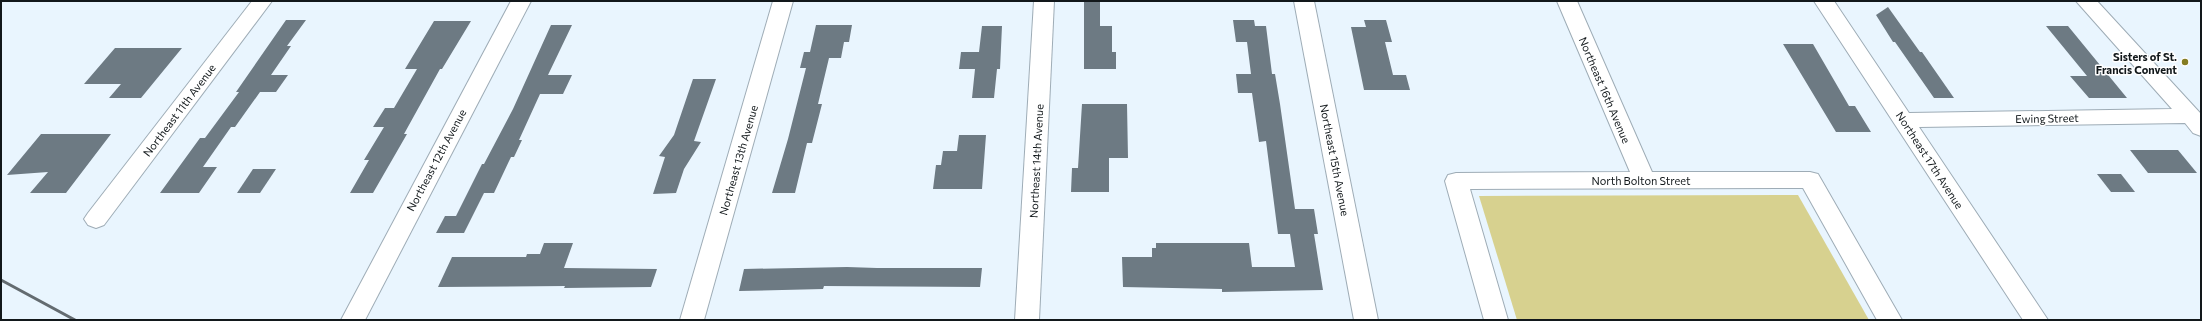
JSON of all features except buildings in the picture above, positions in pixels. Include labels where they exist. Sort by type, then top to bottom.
[{"type":"street","name":"Northeast 11th Avenue","points":[[96,219],[262,1]]},
{"type":"street","name":"Northeast 12th Avenue","points":[[353,320],[521,1]]},
{"type":"street","name":"Northeast 13th Avenue","points":[[692,320],[783,1]]},
{"type":"street","name":"Northeast 14th Avenue","points":[[1027,320],[1044,1]]},
{"type":"street","name":"Northeast 15th Avenue","points":[[1304,1],[1366,320]]},
{"type":"street","name":"Northeast 16th Avenue","points":[[1567,1],[1644,180]]},
{"type":"street","name":"Northeast 17th Avenue","points":[[1824,1],[2036,320]]},
{"type":"street","points":[[2086,1],[2196,122]]},
{"type":"street","name":"Ewing Street","points":[[1904,120],[2196,122]]},
{"type":"street","name":"North Bolton Street","points":[[1496,320],[1456,181],[1810,180],[1890,320]]},
{"type":"shaded area","points":[[1798,195],[1869,320],[1517,320],[1479,196]]},
{"type":"railway","points":[[1,280],[75,320]]},
{"type":"place","name":"Sisters of St. Francis Convent","points":[[2185,62]]}]
